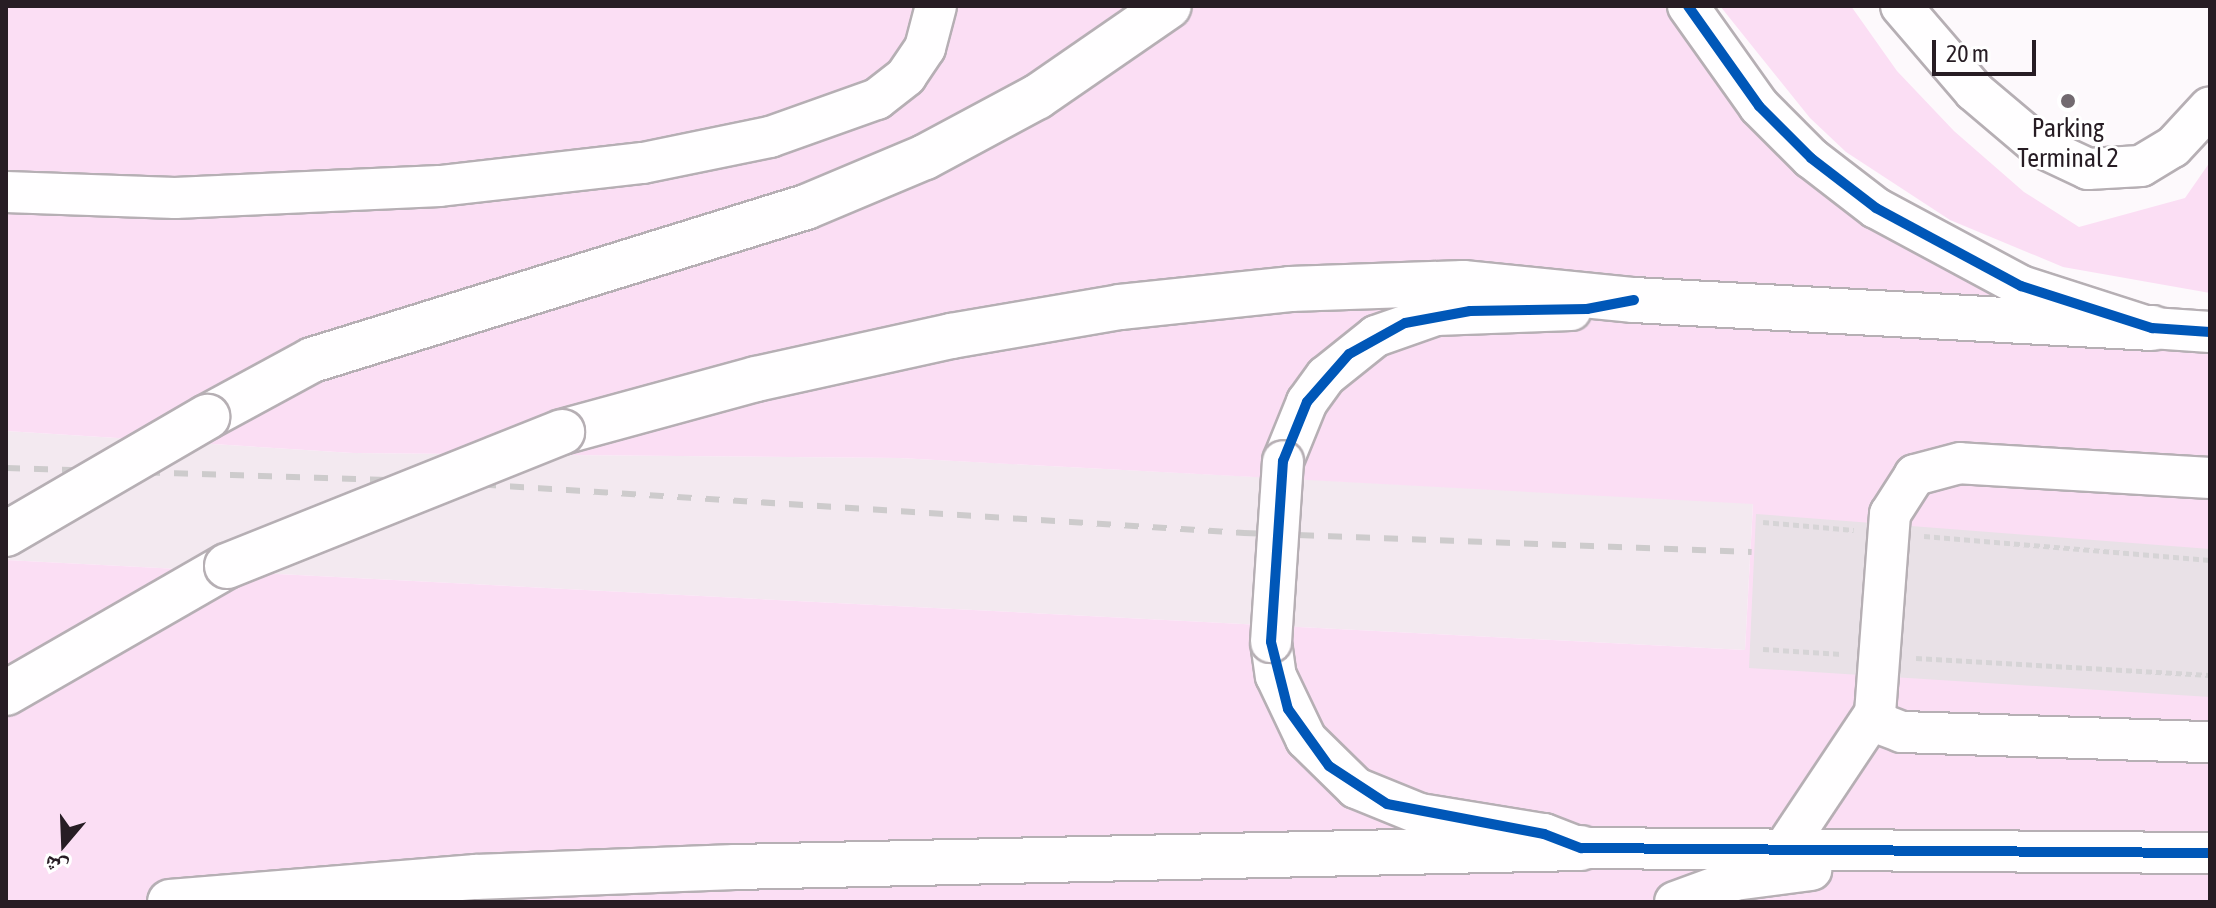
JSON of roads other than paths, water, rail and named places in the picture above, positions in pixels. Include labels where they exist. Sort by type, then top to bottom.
[{"type":"main road","points":[[6,534],[312,360],[806,207],[925,157],[1037,97],[1169,6]]},
{"type":"main road","points":[[6,693],[227,566],[562,432],[853,356],[1120,307],[1290,289],[1463,283],[1574,289],[1634,300],[2152,328]]},
{"type":"main road","points":[[170,902],[476,877],[705,868],[1581,848]]},
{"type":"street","points":[[6,192],[175,198],[440,186],[657,160],[770,137],[877,99],[906,76],[925,48],[936,6]]},
{"type":"street","points":[[1688,6],[1759,106],[1811,158],[1876,208],[2021,286],[2152,328],[2210,332]]},
{"type":"street","points":[[1901,6],[1974,91],[2039,146],[2088,169],[2141,166],[2173,147],[2210,107]]},
{"type":"street","points":[[1634,300],[1587,309],[1436,315],[1376,336],[1316,389],[1283,461],[1271,642],[1276,676],[1300,729],[1356,788],[1420,814],[1536,832],[1581,848],[1904,848],[2210,853]]},
{"type":"street","points":[[1785,848],[1875,713],[1890,514],[1915,475],[1960,463],[2210,478]]},
{"type":"street","points":[[1875,713],[1881,724],[1902,732],[2210,742]]},
{"type":"street","points":[[1675,902],[1735,880],[1833,866],[1904,848]]},
{"type":"railway","points":[[6,468],[426,481],[1244,533],[1752,552]]},
{"type":"place","name":"Parking Terminal 2","points":[[2068,101]]}]
